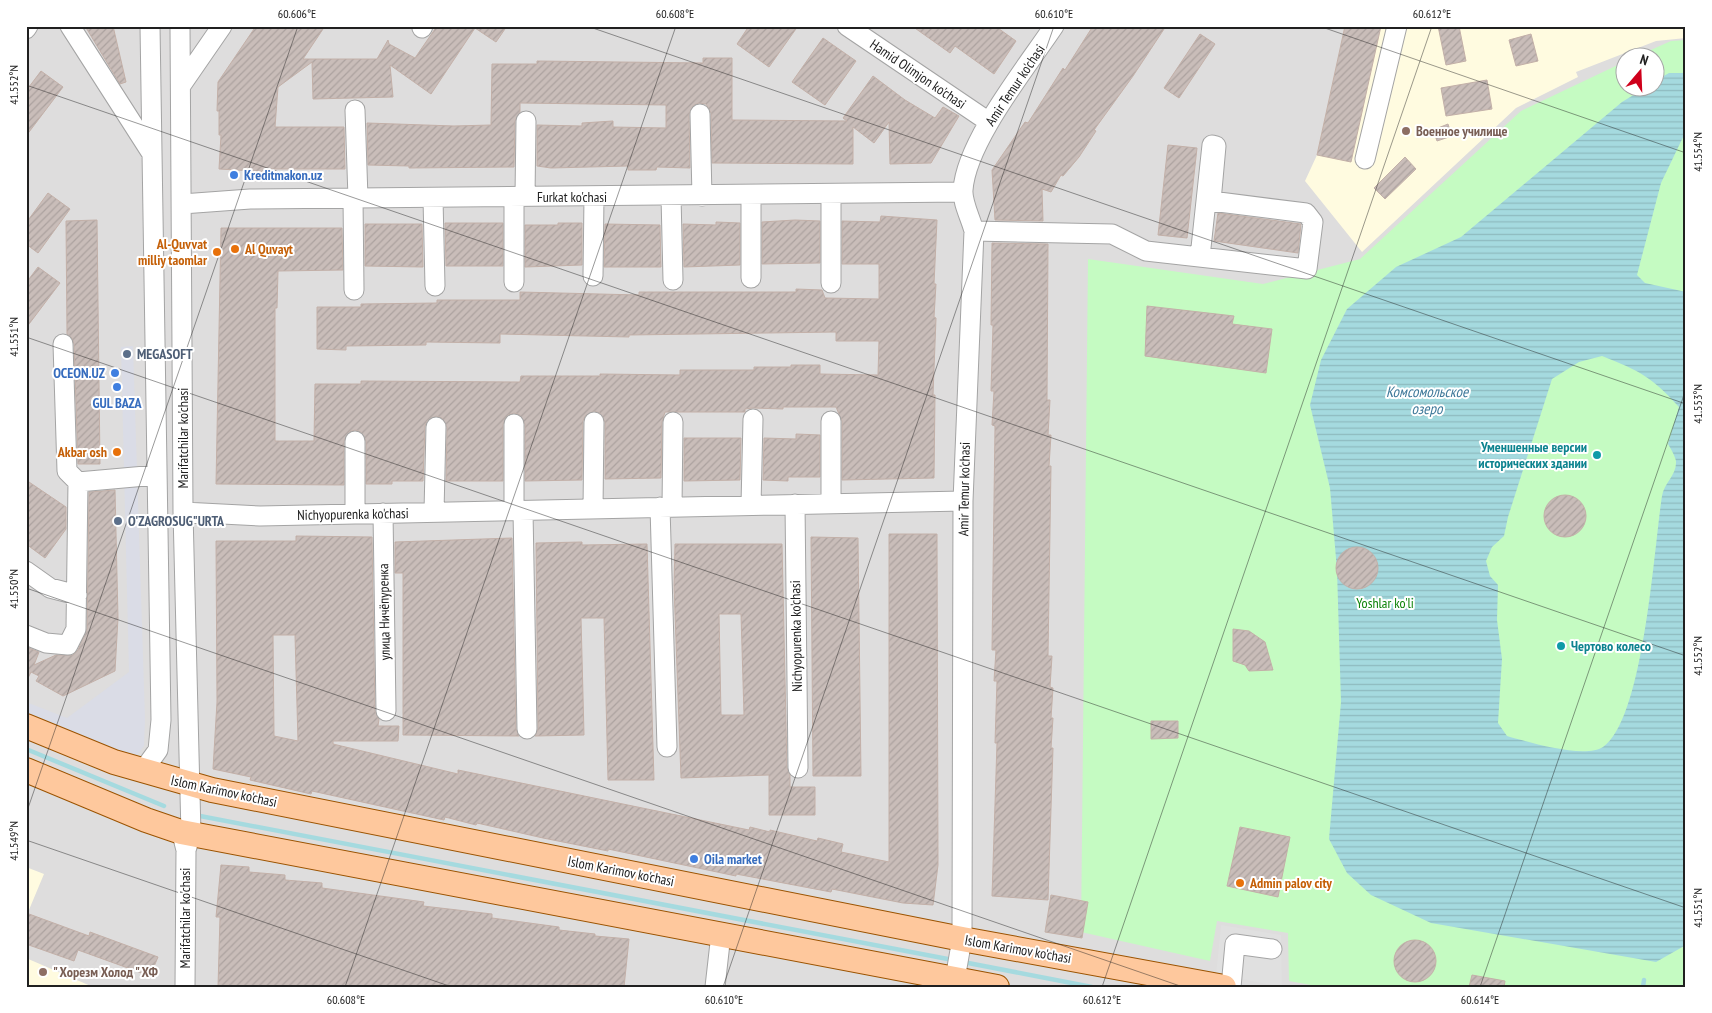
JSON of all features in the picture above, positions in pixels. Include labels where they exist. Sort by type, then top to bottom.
[{"type":"main road","name":"Islom Karimov ko'chasi","points":[[26,726],[114,762],[142,772],[188,784],[962,939],[1224,987]]},
{"type":"main road","points":[[26,770],[186,838],[721,934],[997,987]]},
{"type":"street","points":[[70,26],[152,154]]},
{"type":"street","name":"Marifatchilar ko'chasi","points":[[142,772],[158,750],[162,720],[150,26]]},
{"type":"street","name":"Marifatchilar ko'chasi","points":[[180,26],[182,84],[183,512],[188,784],[185,987]]},
{"type":"street","points":[[182,84],[222,26]]},
{"type":"street","name":"Hamid Olimjon ko'chasi","points":[[847,26],[989,122]]},
{"type":"street","name":"Amir Temur ko'chasi","points":[[956,979],[962,939],[963,500],[974,231],[963,192],[969,159],[989,122],[1054,26]]},
{"type":"street","points":[[1365,158],[1397,26]]},
{"type":"street","points":[[354,290],[355,110]]},
{"type":"street","points":[[700,114],[702,196]]},
{"type":"street","points":[[514,282],[526,121]]},
{"type":"street","points":[[974,231],[1112,234],[1146,251],[1307,269],[1313,222],[1306,213],[1211,201],[1216,146],[1212,145],[1200,257]]},
{"type":"street","name":"Furkat ko'chasi","points":[[182,204],[250,199],[963,192]]},
{"type":"street","points":[[831,194],[831,283]]},
{"type":"street","points":[[751,195],[751,278]]},
{"type":"street","points":[[671,196],[673,280]]},
{"type":"street","points":[[593,276],[594,197]]},
{"type":"street","points":[[433,198],[435,286]]},
{"type":"street","points":[[26,635],[46,643],[68,644],[76,629],[78,482],[67,471],[63,344]]},
{"type":"street","points":[[751,505],[753,419]]},
{"type":"street","points":[[831,421],[831,503]]},
{"type":"street","points":[[593,508],[594,422]]},
{"type":"street","points":[[667,747],[666,507],[673,422]]},
{"type":"street","points":[[514,424],[527,729]]},
{"type":"street","points":[[434,512],[436,427]]},
{"type":"street","points":[[355,441],[355,514]]},
{"type":"street","points":[[78,482],[157,476]]},
{"type":"street","name":"Nichyopurenka ko'chasi","points":[[183,512],[260,516],[963,500]]},
{"type":"street","name":"Nichyopurenka ko'chasi","points":[[795,504],[798,768]]},
{"type":"street","name":"улица Ничёпуренка","points":[[383,513],[386,711]]},
{"type":"street","points":[[26,570],[50,588],[77,595]]},
{"type":"street","points":[[715,987],[721,934]]},
{"type":"street","points":[[1231,987],[1235,944],[1272,949]]},
{"type":"shaded area","points":[[26,26],[1686,26],[1686,987],[26,987]]},
{"type":"shaded area","name":"Военное училище","points":[[1345,26],[1686,26],[1686,38],[1656,41],[1638,48],[1614,48],[1614,57],[1576,72],[1578,77],[1516,108],[1362,252],[1305,181],[1317,155]]},
{"type":"shaded area","points":[[133,346],[145,719],[144,746],[138,754],[128,759],[26,716],[26,702],[67,718],[129,672],[121,347]]},
{"type":"shaded area","points":[[26,867],[44,874],[26,917]]},
{"type":"shaded area","points":[[1221,925],[1281,935],[1282,987],[1216,974]]},
{"type":"shaded area","name":"\" Хорезм Холод \" ХФ","points":[[26,958],[93,987],[26,987]]},
{"type":"green space","name":"Yoshlar ko'li","points":[[1686,40],[1686,987],[1322,987],[1289,981],[1288,933],[1217,921],[1210,961],[1081,932],[1088,259],[1263,284],[1360,259],[1521,111],[1614,67],[1614,98],[1664,98],[1664,48],[1655,48],[1671,41]]},
{"type":"water","name":"Комсомольское озеро","points":[[1669,73],[1686,73],[1686,131],[1661,183],[1637,275],[1645,283],[1686,292],[1686,945],[1656,962],[1431,923],[1371,895],[1347,873],[1329,839],[1341,702],[1337,570],[1330,488],[1310,405],[1321,360],[1347,309],[1396,267],[1461,237],[1629,98],[1664,98],[1664,76]],"holes":[[[1602,356],[1636,371],[1661,388],[1679,407],[1668,444],[1675,457],[1676,466],[1663,491],[1645,630],[1638,669],[1628,703],[1617,730],[1603,747],[1594,750],[1583,751],[1556,748],[1507,736],[1498,723],[1502,659],[1497,620],[1498,585],[1490,576],[1486,561],[1492,547],[1504,536],[1508,517],[1552,379],[1579,362]]]},
{"type":"building","points":[[85,26],[113,26],[126,82],[120,84]]},
{"type":"building","points":[[256,26],[325,26],[303,59],[377,59],[388,40],[389,44],[415,58],[437,26],[507,26],[496,42],[475,28],[431,94],[390,65],[393,97],[313,99],[312,62],[278,87],[275,127],[344,127],[345,169],[271,169],[271,172],[219,169],[221,135],[219,135],[219,111],[217,111],[218,82]]},
{"type":"building","points":[[749,26],[798,26],[769,67],[737,44]]},
{"type":"building","points":[[912,26],[995,26],[1016,41],[994,74],[955,46],[950,53]]},
{"type":"building","points":[[1093,26],[1166,26],[1094,130],[1096,131],[1079,157],[1063,176],[1061,175],[1051,192],[1042,189],[1043,221],[995,220],[992,170],[1025,122],[1028,123],[1063,68],[1065,70]]},
{"type":"building","points":[[1345,26],[1381,26],[1351,162],[1317,155]]},
{"type":"building","points":[[1438,26],[1459,26],[1466,61],[1446,65]]},
{"type":"building","points":[[1200,34],[1215,44],[1179,98],[1164,88]]},
{"type":"building","points":[[1531,34],[1538,61],[1516,66],[1509,40]]},
{"type":"building","points":[[823,38],[856,61],[825,105],[792,82]]},
{"type":"building","points":[[703,58],[732,58],[732,120],[847,121],[843,118],[873,76],[905,100],[935,118],[943,107],[959,116],[931,163],[890,164],[889,122],[874,143],[853,127],[853,164],[712,163],[711,113],[706,104],[699,103],[694,105],[689,114],[690,168],[657,167],[656,170],[628,170],[628,166],[551,168],[537,166],[537,125],[582,126],[582,123],[613,121],[613,127],[666,128],[666,105],[520,103],[520,112],[515,121],[514,167],[409,168],[409,166],[368,165],[367,123],[454,126],[491,125],[492,64],[537,64],[537,61],[703,63]]},
{"type":"building","points":[[41,71],[63,87],[26,136],[26,91]]},
{"type":"building","points":[[1487,80],[1492,109],[1446,116],[1441,88]]},
{"type":"building","points":[[1448,124],[1452,136],[1437,141],[1433,130]]},
{"type":"building","points":[[1168,145],[1197,148],[1187,238],[1158,235]]},
{"type":"building","points":[[1405,157],[1416,169],[1385,199],[1374,188]]},
{"type":"building","points":[[48,193],[70,209],[38,253],[26,244],[26,223]]},
{"type":"building","points":[[1218,213],[1301,224],[1298,253],[1214,241]]},
{"type":"building","points":[[881,216],[937,220],[934,284],[936,284],[934,317],[936,318],[933,395],[935,395],[934,478],[842,480],[842,421],[836,407],[783,407],[783,409],[745,409],[745,412],[665,412],[662,422],[661,478],[605,479],[605,422],[600,413],[594,411],[585,416],[583,421],[582,480],[525,481],[525,424],[520,415],[514,413],[508,415],[503,424],[503,481],[446,481],[447,427],[442,418],[436,416],[427,421],[425,426],[423,481],[392,481],[392,484],[366,484],[366,441],[361,432],[355,430],[349,432],[344,441],[344,485],[216,484],[221,228],[342,228],[343,270],[278,271],[277,308],[275,308],[275,441],[314,441],[315,384],[361,384],[361,381],[520,382],[521,376],[600,376],[600,374],[680,375],[680,370],[754,370],[754,367],[791,367],[791,365],[820,365],[820,374],[878,375],[879,341],[836,341],[836,332],[629,335],[629,337],[500,334],[500,343],[426,342],[426,345],[346,346],[346,350],[317,349],[317,307],[361,307],[361,304],[437,303],[437,300],[520,300],[520,292],[639,295],[639,292],[796,292],[796,289],[822,290],[825,298],[879,299],[879,264],[842,264],[842,221],[880,222]]},
{"type":"building","points":[[97,220],[100,464],[78,464],[74,344],[72,338],[67,334],[66,221]]},
{"type":"building","points":[[820,221],[820,263],[762,264],[762,222]]},
{"type":"building","points":[[716,222],[740,223],[740,265],[684,267],[683,224],[716,225]]},
{"type":"building","points":[[445,223],[503,223],[503,266],[446,266]]},
{"type":"building","points":[[558,223],[582,223],[582,265],[525,267],[525,225],[558,225]]},
{"type":"building","points":[[365,224],[422,224],[423,267],[365,266]]},
{"type":"building","points":[[605,224],[660,225],[661,267],[604,267]]},
{"type":"building","points":[[992,243],[1048,244],[1047,400],[1050,400],[1048,435],[1051,435],[1049,466],[1051,466],[1048,656],[1052,656],[1050,687],[1053,688],[1051,748],[1053,748],[1048,900],[992,896],[997,681],[994,681],[996,650],[992,650],[995,426],[992,425],[994,391],[991,391],[993,325],[991,325]]},
{"type":"building","points":[[38,267],[60,283],[26,328],[26,283]]},
{"type":"building","points":[[1147,306],[1234,316],[1232,324],[1272,329],[1266,373],[1145,356]]},
{"type":"building","points":[[796,434],[820,435],[820,477],[788,477],[788,481],[763,480],[764,438],[796,439]]},
{"type":"building","points":[[684,438],[741,438],[740,480],[684,481]]},
{"type":"building","points":[[26,480],[66,507],[66,529],[45,558],[26,544]]},
{"type":"building","points":[[115,490],[118,618],[115,671],[63,696],[36,681],[39,676],[31,672],[26,682],[26,647],[39,652],[34,665],[56,655],[73,655],[78,650],[87,629],[89,492]]},
{"type":"building","points":[[1565,495],[1580,501],[1586,516],[1580,531],[1565,537],[1550,531],[1544,516],[1550,501]]},
{"type":"building","points":[[889,534],[937,534],[938,865],[933,905],[903,903],[832,889],[831,892],[736,874],[736,876],[477,823],[476,825],[445,817],[444,820],[312,791],[311,794],[250,780],[251,777],[213,769],[217,702],[216,541],[296,541],[296,536],[372,537],[375,711],[379,719],[378,726],[399,726],[398,741],[333,741],[333,744],[458,774],[458,770],[749,830],[750,827],[770,832],[770,830],[817,841],[818,838],[843,844],[841,852],[889,862]],"holes":[[[273,635],[295,635],[298,741],[274,736]]]},
{"type":"building","points":[[811,537],[858,538],[861,776],[813,776]]},
{"type":"building","points":[[512,538],[516,729],[519,736],[403,735],[403,573],[395,573],[395,542]]},
{"type":"building","points":[[582,542],[582,545],[647,544],[654,780],[608,780],[604,618],[581,618],[584,735],[535,736],[538,729],[536,543]]},
{"type":"building","points":[[675,544],[782,544],[787,768],[790,775],[790,787],[815,787],[815,815],[769,815],[769,775],[681,778],[674,586]],"holes":[[[719,614],[741,614],[744,715],[721,715]]]},
{"type":"building","points":[[1357,547],[1372,553],[1378,568],[1372,583],[1357,589],[1342,583],[1336,568],[1342,553]]},
{"type":"building","points":[[1233,629],[1249,631],[1265,642],[1273,670],[1249,671],[1245,665],[1233,661]]},
{"type":"building","points":[[1151,721],[1178,721],[1178,738],[1151,739]]},
{"type":"building","points":[[1240,827],[1290,837],[1278,897],[1227,886]]},
{"type":"building","points":[[221,865],[249,867],[249,872],[285,875],[285,880],[322,883],[322,888],[424,902],[423,906],[492,914],[492,918],[559,927],[559,930],[595,934],[595,936],[629,939],[624,987],[570,984],[570,987],[218,987],[220,917],[216,917]]},
{"type":"building","points":[[1051,895],[1088,902],[1082,938],[1045,932]]},
{"type":"building","points":[[29,914],[89,936],[90,932],[158,957],[150,976],[78,950],[74,961],[26,944],[26,922]]},
{"type":"building","points":[[1415,940],[1430,946],[1436,961],[1430,976],[1415,982],[1400,976],[1394,961],[1400,946]]},
{"type":"building","points":[[1472,975],[1505,981],[1504,987],[1469,987]]},
{"type":"waterway","points":[[26,749],[164,806]]},
{"type":"waterway","points":[[200,816],[953,960]]},
{"type":"waterway","points":[[963,962],[1092,987]]},
{"type":"waterway","points":[[1643,987],[1644,980]]},
{"type":"place","name":"Военное училище","points":[[1406,131]]},
{"type":"place","name":"Kreditmakon.uz","points":[[234,175]]},
{"type":"place","name":"Al Quvayt","points":[[235,249]]},
{"type":"place","name":"Al-Quvvat milliy taomlar","points":[[217,252]]},
{"type":"place","name":"MEGASOFT","points":[[127,354]]},
{"type":"place","name":"OCEON.UZ","points":[[115,373]]},
{"type":"place","name":"GUL BAZA","points":[[117,387]]},
{"type":"place","name":"Akbar osh","points":[[117,452]]},
{"type":"place","name":"Уменшенные версии исторических здании","points":[[1597,455]]},
{"type":"place","name":"O'ZAGROSUG\"URTA","points":[[118,521]]},
{"type":"place","name":"Чертово колесо","points":[[1561,646]]},
{"type":"place","name":"Oila market","points":[[694,859]]},
{"type":"place","name":"Admin palov city","points":[[1240,883]]},
{"type":"place","name":"\" Хорезм Холод \" ХФ","points":[[43,972]]}]
